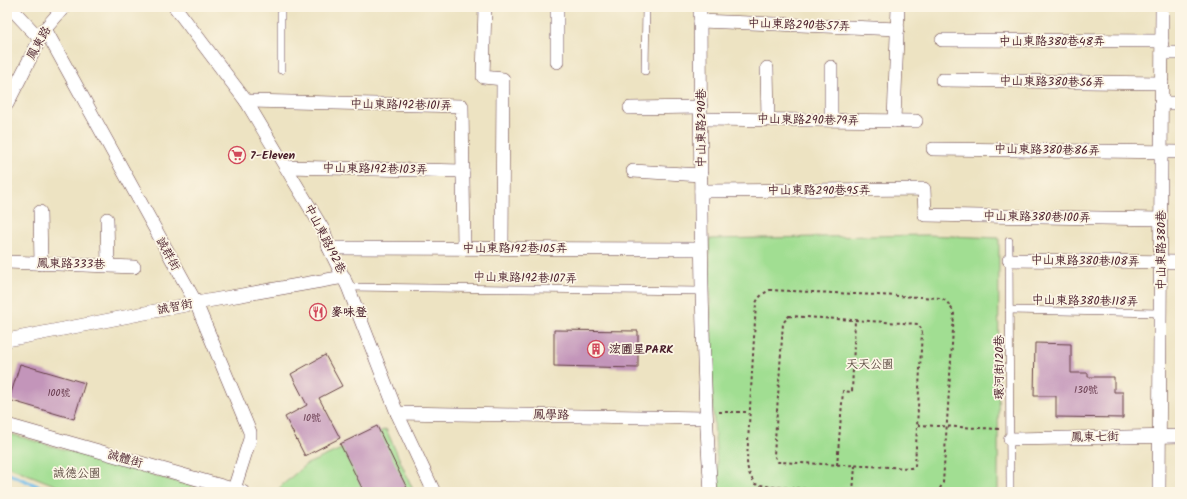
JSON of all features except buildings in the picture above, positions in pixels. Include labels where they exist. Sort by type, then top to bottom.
[{"type":"street","name":"誠群街","points":[[10,7],[42,34],[196,303],[250,432],[250,439],[239,491]]},
{"type":"street","name":"鳳東路","points":[[7,104],[42,34],[64,7]]},
{"type":"street","name":"中山東路192巷","points":[[175,7],[246,101],[324,231],[329,248],[346,282],[396,413],[434,492]]},
{"type":"street","points":[[485,7],[483,77],[503,79],[502,248]]},
{"type":"street","points":[[557,7],[557,62]]},
{"type":"street","name":"中山東路290巷","points":[[700,7],[701,249],[706,415],[711,492]]},
{"type":"street","points":[[894,121],[898,7]]},
{"type":"street","name":"中山東路380巷","points":[[1159,492],[1162,7]]},
{"type":"street","name":"中山東路290巷57弄","points":[[700,21],[898,29]]},
{"type":"street","name":"中山東路380巷48弄","points":[[942,40],[1162,47],[1180,53]]},
{"type":"street","points":[[831,67],[831,120]]},
{"type":"street","points":[[767,68],[768,120]]},
{"type":"street","name":"中山東路380巷56弄","points":[[942,80],[1162,83]]},
{"type":"street","name":"中山東路192巷101弄","points":[[246,101],[462,106],[464,248]]},
{"type":"street","points":[[1161,103],[1180,103]]},
{"type":"street","name":"中山東路290巷79弄","points":[[630,108],[768,120],[916,121]]},
{"type":"street","name":"中山東路380巷86弄","points":[[933,149],[1180,152]]},
{"type":"street","name":"中山東路192巷103弄","points":[[286,167],[463,171]]},
{"type":"street","points":[[633,171],[701,175]]},
{"type":"street","name":"中山東路290巷95弄","points":[[701,191],[924,189],[924,202]]},
{"type":"street","name":"中山東路380巷100弄","points":[[924,202],[925,215],[1161,219]]},
{"type":"street","points":[[40,212],[41,264]]},
{"type":"street","points":[[107,219],[108,265]]},
{"type":"street","name":"中山東路192巷105弄","points":[[329,248],[701,249]]},
{"type":"street","name":"中山東路380巷108弄","points":[[1009,260],[1180,262]]},
{"type":"street","name":"鳳東路333巷","points":[[7,262],[134,266]]},
{"type":"street","name":"誠智街","points":[[7,340],[196,303],[346,282]]},
{"type":"street","name":"鳳學路","points":[[396,413],[706,415]]},
{"type":"street","name":"誠體街","points":[[7,425],[239,491]]},
{"type":"street","name":"鳳東七街","points":[[1010,434],[1180,436]]},
{"type":"lane","points":[[281,7],[281,70]]},
{"type":"lane","points":[[645,71],[646,7]]},
{"type":"lane","name":"環河街120巷","points":[[1009,241],[1010,492]]},
{"type":"lane","name":"中山東路192巷107弄","points":[[346,282],[702,291]]},
{"type":"lane","name":"中山東路380巷118弄","points":[[1009,310],[1160,314]]},
{"type":"path","points":[[865,492],[755,484],[747,470],[756,302],[758,298],[770,290],[941,298],[952,307],[954,314],[943,482],[938,492]]},
{"type":"path","points":[[789,316],[918,324],[922,330],[918,425],[915,466],[911,468],[778,462],[774,455],[783,323],[789,316]]},
{"type":"path","points":[[838,465],[843,391],[852,392],[855,320]]},
{"type":"path","points":[[706,415],[749,412]]},
{"type":"path","points":[[918,425],[947,426],[1010,434]]},
{"type":"path","points":[[853,492],[855,466]]},
{"type":"green space","name":"天天公園","points":[[926,235],[999,238],[998,492],[719,492],[712,395],[709,239]]},
{"type":"green space","points":[[386,429],[414,492],[287,492],[279,488],[305,465]]},
{"type":"green space","name":"誠德公園","points":[[7,433],[212,492],[72,492],[7,466]]},
{"type":"waterway","points":[[7,473],[52,492]]},
{"type":"place","name":"7-Eleven","points":[[237,155]]},
{"type":"place","name":"麥味登","points":[[318,312]]},
{"type":"place","name":"浤圃星PARK","points":[[596,349]]}]
